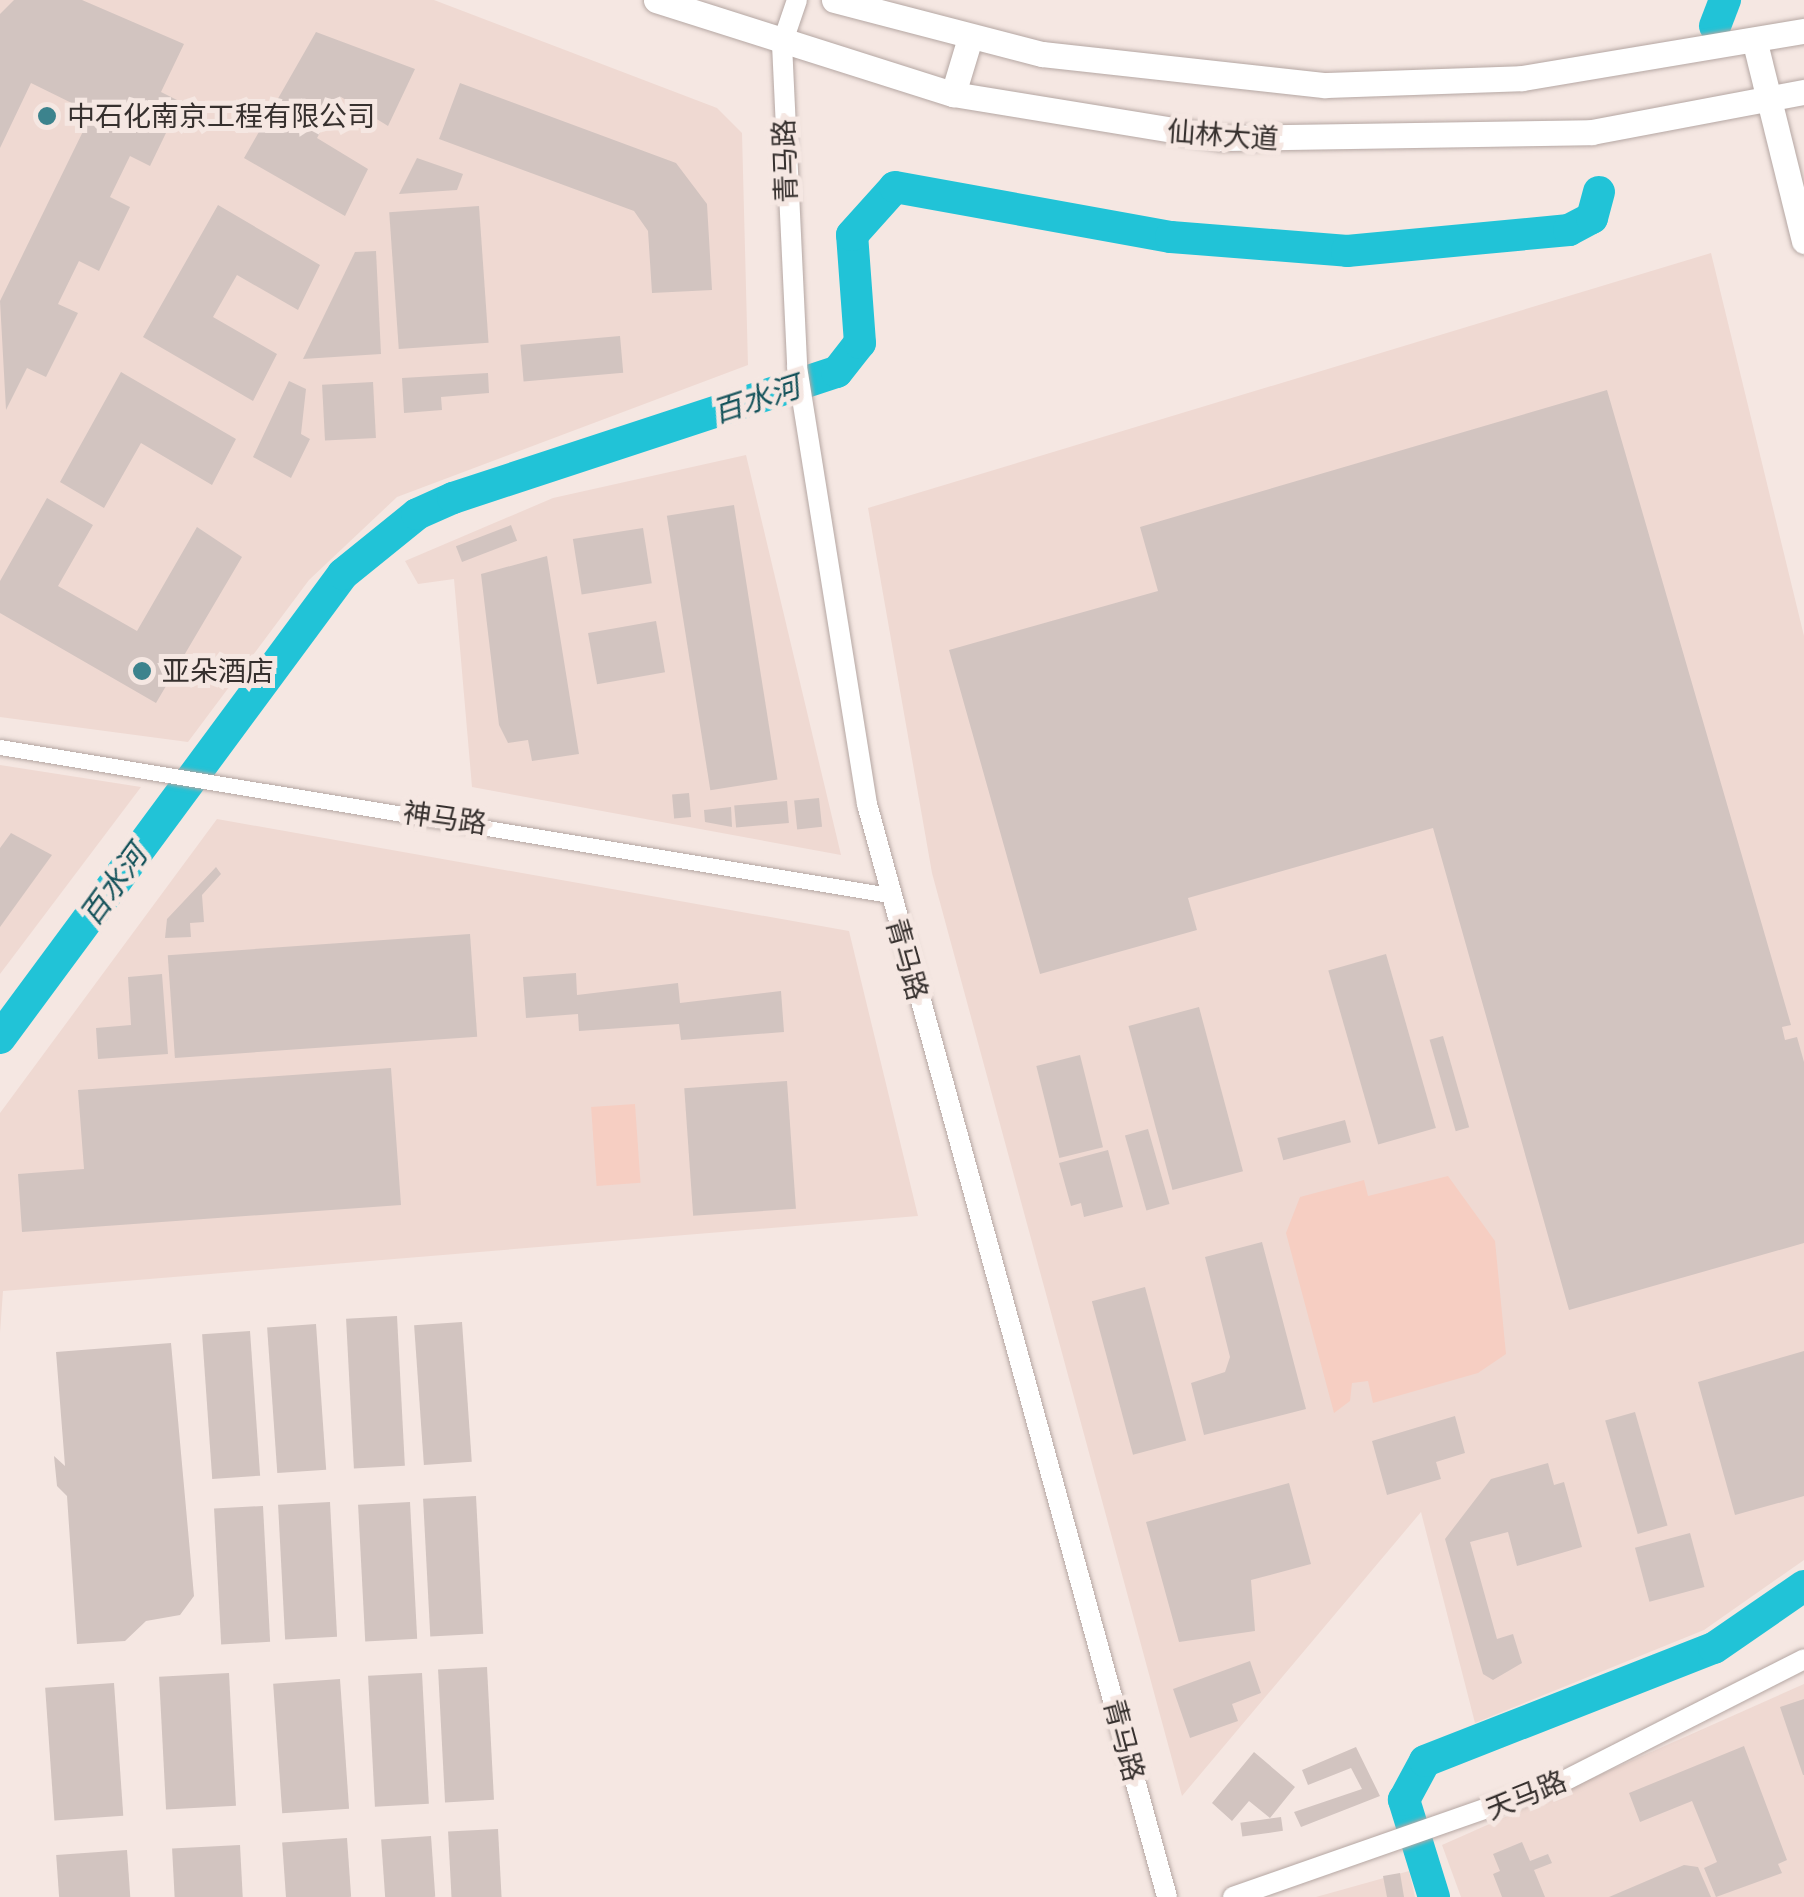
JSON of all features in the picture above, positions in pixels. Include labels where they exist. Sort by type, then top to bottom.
[{"type":"main road","name":"仙林大道","points":[[656,0],[782,44],[954,94],[1169,133],[1314,140],[1592,132],[1804,92]]},
{"type":"main road","name":"仙林大道","points":[[834,0],[969,41],[1225,80],[1400,86],[1802,39]]},
{"type":"main road","points":[[954,94],[969,41]]},
{"type":"main road","points":[[1754,44],[1804,242]]},
{"type":"street","name":"青马路","points":[[797,0],[782,44],[798,367],[827,596],[890,895],[1167,1897]]},
{"type":"street","name":"神马路","points":[[0,746],[890,895]]},
{"type":"street","name":"天马路","points":[[1233,1897],[1441,1828],[1651,1741],[1804,1659]]},
{"type":"shaded area","points":[[0,0],[434,0],[717,108],[742,133],[748,365],[397,497],[309,580],[188,742],[0,717]]},
{"type":"shaded area","points":[[1711,253],[1804,636],[1804,1560],[1704,1630],[1475,1723],[1421,1512],[1182,1796],[932,873],[868,508]]},
{"type":"shaded area","points":[[746,455],[841,855],[472,787],[454,579],[418,584],[405,561],[553,498]]},
{"type":"shaded area","points":[[0,765],[141,787],[0,974]]},
{"type":"shaded area","points":[[217,819],[849,931],[918,1216],[3,1291],[0,1333],[0,1113]]},
{"type":"shaded area","points":[[635,1104],[641,1183],[597,1186],[591,1107]]},
{"type":"shaded area","points":[[1448,1176],[1495,1241],[1506,1354],[1478,1373],[1373,1403],[1368,1381],[1352,1383],[1350,1401],[1334,1413],[1286,1233],[1300,1197],[1364,1180],[1368,1196]]},
{"type":"shaded area","points":[[1804,1684],[1804,1897],[1461,1897],[1442,1845]]},
{"type":"shaded area","points":[[1409,1871],[1415,1897],[1316,1897]]},
{"type":"building","points":[[14,0],[82,0],[184,44],[161,92],[181,102],[150,166],[130,156],[110,197],[130,207],[99,271],[79,261],[58,304],[78,313],[46,377],[27,368],[6,410],[0,301],[92,113],[31,83],[0,148],[0,14]]},
{"type":"building","points":[[316,32],[415,69],[388,126],[341,97],[317,138],[368,169],[345,216],[244,158]]},
{"type":"building","points":[[460,83],[676,163],[707,204],[712,290],[652,293],[648,231],[634,211],[439,139]]},
{"type":"building","points":[[417,158],[463,174],[457,190],[399,194]]},
{"type":"building","points":[[218,205],[320,265],[298,310],[237,275],[213,317],[277,354],[253,401],[143,337]]},
{"type":"building","points":[[479,206],[489,343],[399,349],[389,212]]},
{"type":"building","points":[[376,251],[381,354],[303,359],[355,252]]},
{"type":"building","points":[[620,336],[623,373],[524,382],[520,345]]},
{"type":"building","points":[[121,372],[236,439],[212,485],[141,443],[104,508],[60,482]]},
{"type":"building","points":[[488,373],[489,393],[441,397],[442,410],[404,413],[402,378]]},
{"type":"building","points":[[289,381],[306,389],[301,434],[310,439],[291,478],[253,457]]},
{"type":"building","points":[[373,382],[376,438],[325,441],[322,385]]},
{"type":"building","points":[[1607,390],[1791,1025],[1782,1027],[1785,1040],[1797,1037],[1804,1062],[1804,1243],[1569,1310],[1433,828],[1188,898],[1197,930],[1040,974],[949,650],[1158,591],[1140,527]]},
{"type":"building","points":[[47,498],[93,525],[58,586],[137,631],[197,527],[242,557],[156,703],[0,613],[0,581]]},
{"type":"building","points":[[734,505],[777,780],[710,790],[667,516]]},
{"type":"building","points":[[511,525],[517,541],[462,562],[456,546]]},
{"type":"building","points":[[643,528],[652,583],[582,594],[573,539]]},
{"type":"building","points":[[547,556],[579,754],[532,761],[528,740],[508,743],[499,725],[481,574]]},
{"type":"building","points":[[656,621],[665,672],[597,684],[588,633]]},
{"type":"building","points":[[689,793],[691,817],[674,818],[672,794]]},
{"type":"building","points":[[819,798],[822,827],[797,829],[794,801]]},
{"type":"building","points":[[787,801],[789,823],[736,828],[734,806]]},
{"type":"building","points":[[731,807],[732,827],[705,822],[704,810]]},
{"type":"building","points":[[11,833],[52,855],[0,927],[0,848]]},
{"type":"building","points":[[216,867],[221,874],[202,895],[204,922],[190,923],[191,937],[165,938],[167,919]]},
{"type":"building","points":[[470,934],[477,1037],[175,1058],[168,955]]},
{"type":"building","points":[[1386,954],[1436,1128],[1378,1145],[1328,971]]},
{"type":"building","points":[[576,973],[577,995],[678,983],[680,1003],[781,991],[784,1032],[681,1040],[679,1024],[579,1031],[578,1014],[526,1018],[523,977]]},
{"type":"building","points":[[162,974],[168,1054],[98,1059],[96,1028],[131,1025],[128,977]]},
{"type":"building","points":[[1199,1007],[1243,1171],[1172,1190],[1128,1026]]},
{"type":"building","points":[[1443,1036],[1469,1127],[1456,1131],[1430,1040]]},
{"type":"building","points":[[1080,1055],[1103,1147],[1059,1158],[1036,1066]]},
{"type":"building","points":[[391,1068],[401,1205],[22,1232],[18,1174],[84,1169],[78,1090]]},
{"type":"building","points":[[787,1081],[796,1209],[693,1216],[684,1088]]},
{"type":"building","points":[[1345,1120],[1351,1142],[1283,1160],[1277,1138]]},
{"type":"building","points":[[1148,1129],[1169,1204],[1146,1211],[1125,1136]]},
{"type":"building","points":[[1108,1150],[1123,1207],[1084,1217],[1081,1203],[1071,1206],[1059,1163]]},
{"type":"building","points":[[1262,1242],[1306,1409],[1204,1435],[1191,1383],[1225,1372],[1230,1357],[1205,1257]]},
{"type":"building","points":[[1145,1287],[1186,1441],[1133,1455],[1092,1301]]},
{"type":"building","points":[[397,1316],[405,1466],[354,1468],[346,1319]]},
{"type":"building","points":[[462,1322],[472,1462],[424,1465],[414,1325]]},
{"type":"building","points":[[316,1324],[326,1470],[277,1473],[267,1327]]},
{"type":"building","points":[[250,1331],[260,1476],[212,1479],[202,1334]]},
{"type":"building","points":[[171,1343],[194,1596],[180,1615],[146,1621],[125,1641],[77,1644],[67,1496],[57,1486],[54,1456],[65,1466],[56,1352]]},
{"type":"building","points":[[1804,1351],[1804,1496],[1735,1515],[1698,1382]]},
{"type":"building","points":[[1635,1412],[1668,1525],[1638,1534],[1605,1421]]},
{"type":"building","points":[[1455,1416],[1465,1453],[1436,1462],[1441,1479],[1387,1495],[1372,1441]]},
{"type":"building","points":[[1548,1463],[1554,1485],[1564,1482],[1582,1547],[1517,1566],[1508,1532],[1470,1542],[1497,1639],[1513,1634],[1522,1663],[1493,1680],[1483,1674],[1445,1539],[1491,1479]]},
{"type":"building","points":[[1289,1483],[1311,1564],[1251,1580],[1255,1631],[1179,1642],[1146,1522]]},
{"type":"building","points":[[476,1496],[483,1634],[430,1637],[423,1499]]},
{"type":"building","points":[[330,1502],[337,1637],[285,1640],[278,1505]]},
{"type":"building","points":[[410,1502],[417,1639],[365,1642],[358,1505]]},
{"type":"building","points":[[263,1506],[270,1642],[221,1644],[214,1509]]},
{"type":"building","points":[[1690,1533],[1704,1587],[1649,1602],[1635,1548]]},
{"type":"building","points":[[1250,1661],[1261,1693],[1232,1704],[1238,1721],[1190,1738],[1173,1689]]},
{"type":"building","points":[[487,1667],[494,1800],[445,1802],[438,1670]]},
{"type":"building","points":[[229,1673],[236,1806],[166,1809],[159,1677]]},
{"type":"building","points":[[422,1673],[429,1804],[375,1807],[368,1676]]},
{"type":"building","points":[[340,1679],[349,1809],[282,1813],[273,1684]]},
{"type":"building","points":[[114,1683],[123,1816],[54,1820],[45,1688]]},
{"type":"building","points":[[1804,1699],[1804,1775],[1803,1775],[1780,1707]]},
{"type":"building","points":[[1744,1746],[1787,1860],[1778,1864],[1782,1873],[1716,1897],[1704,1868],[1717,1862],[1692,1801],[1640,1822],[1629,1793]]},
{"type":"building","points":[[1356,1747],[1380,1796],[1301,1827],[1294,1812],[1362,1789],[1351,1768],[1308,1785],[1302,1770]]},
{"type":"building","points":[[1254,1752],[1295,1787],[1270,1818],[1249,1801],[1232,1821],[1212,1803]]},
{"type":"building","points":[[1281,1817],[1283,1831],[1242,1837],[1240,1823]]},
{"type":"building","points":[[498,1829],[502,1897],[451,1897],[448,1832]]},
{"type":"building","points":[[431,1836],[435,1897],[385,1897],[381,1839]]},
{"type":"building","points":[[347,1838],[351,1897],[286,1897],[282,1843]]},
{"type":"building","points":[[1522,1842],[1530,1861],[1548,1854],[1552,1863],[1534,1870],[1545,1897],[1502,1897],[1493,1874],[1500,1871],[1493,1854]]},
{"type":"building","points":[[240,1845],[243,1897],[175,1897],[172,1849]]},
{"type":"building","points":[[127,1850],[130,1897],[59,1897],[56,1855]]},
{"type":"building","points":[[1684,1865],[1698,1867],[1711,1897],[1609,1897]]},
{"type":"building","points":[[1400,1873],[1404,1897],[1387,1897],[1383,1876]]},
{"type":"waterway","name":"百水河","points":[[1715,26],[1725,0]]},
{"type":"waterway","name":"百水河","points":[[0,1038],[343,574],[417,514],[453,498],[837,372],[860,343],[852,235],[895,187],[1171,237],[1347,251],[1569,230],[1592,218],[1599,192]]},
{"type":"waterway","points":[[1434,1897],[1404,1800],[1425,1761],[1714,1648],[1804,1586]]},
{"type":"place","name":"中石化南京工程有限公司","points":[[47,116]]},
{"type":"place","name":"亚朵酒店","points":[[142,671]]}]
